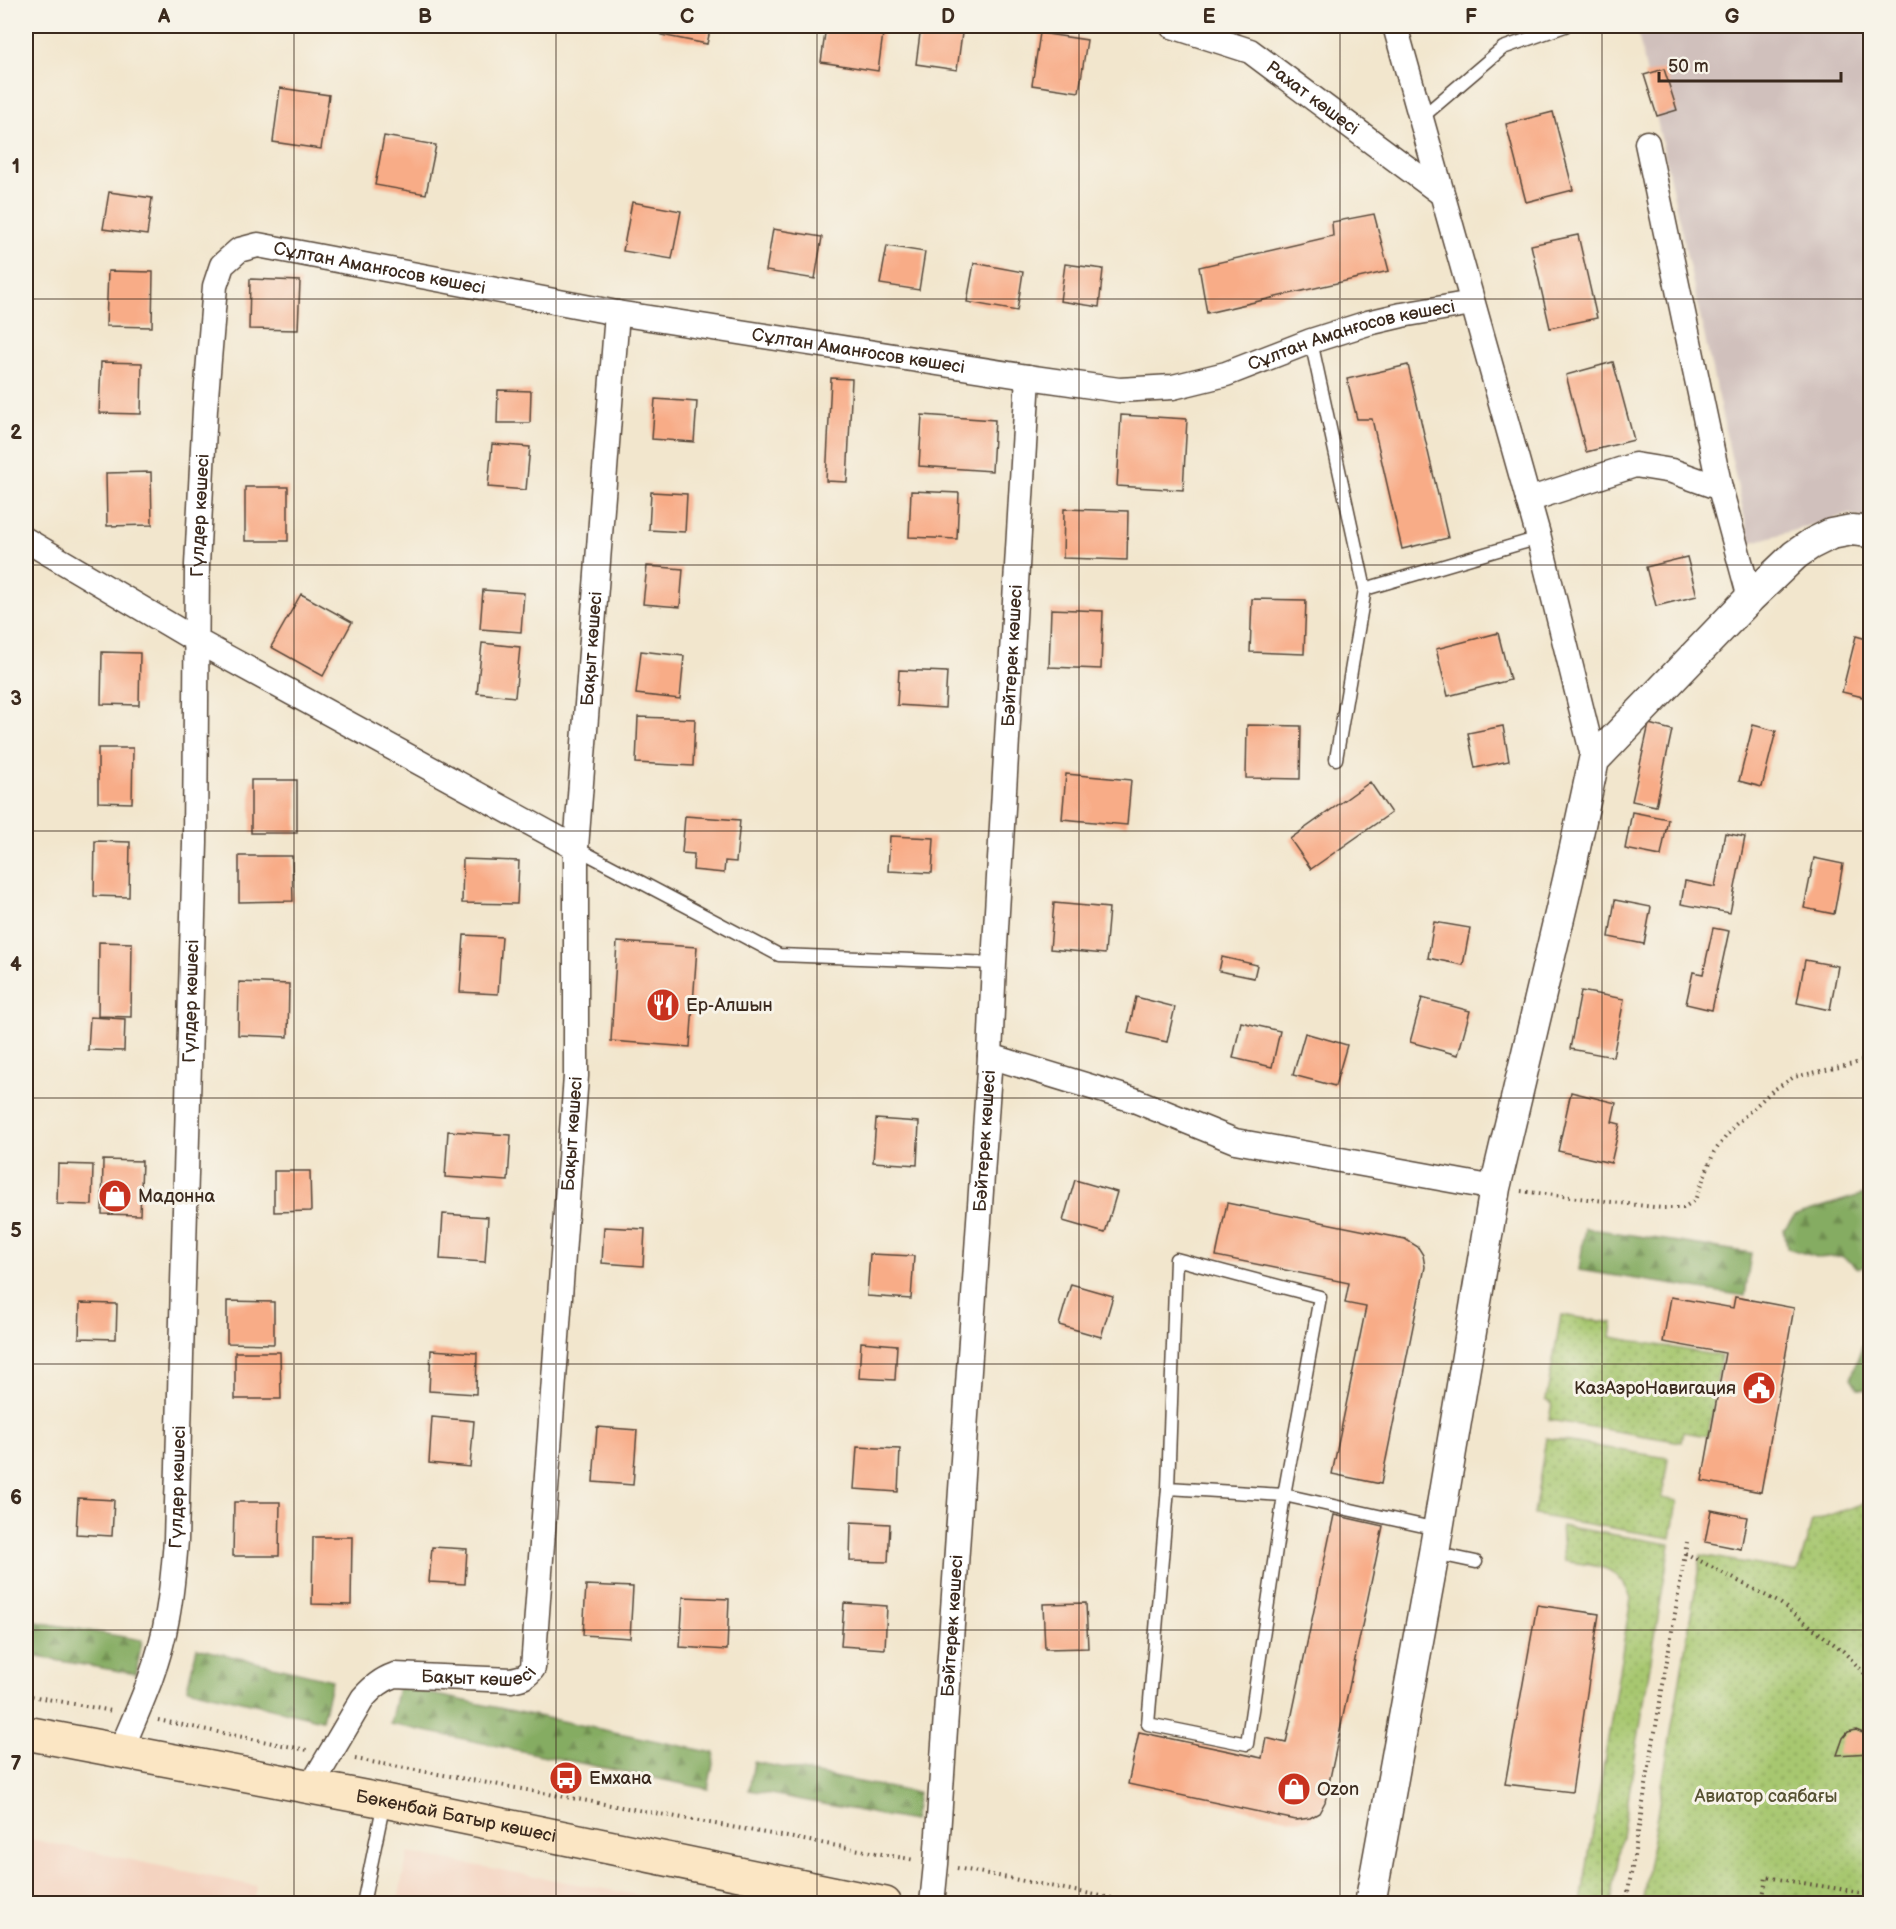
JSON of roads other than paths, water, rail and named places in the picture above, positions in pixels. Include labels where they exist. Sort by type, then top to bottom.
[{"type":"main road","name":"Бөкенбай Батыр көшесі","points":[[26,1733],[385,1801],[885,1904]]},
{"type":"street","name":"Рахат көшесі","points":[[1172,26],[1250,51],[1442,194]]},
{"type":"street","points":[[1370,1904],[1436,1541],[1495,1188],[1594,760],[1539,538],[1395,26]]},
{"type":"street","points":[[1647,143],[1720,488],[1750,598]]},
{"type":"street","name":"Сұлтан Аманғосов көшесі","points":[[239,250],[258,245],[617,313],[1028,378],[1119,390],[1173,387],[1226,374],[1311,341],[1368,323],[1472,303]]},
{"type":"street","name":"Гүлдер көшесі","points":[[120,1752],[159,1652],[167,1619],[176,1540],[193,932],[196,604],[200,490],[215,286],[222,265],[239,250]]},
{"type":"street","name":"Бақыт көшесі","points":[[310,1788],[363,1698],[384,1679],[395,1675],[511,1680],[522,1678],[533,1668],[576,1076],[576,848],[617,313]]},
{"type":"street","name":"Бәйтерек көшесі","points":[[932,1904],[990,1056],[1028,378]]},
{"type":"street","points":[[1528,500],[1635,465],[1672,471],[1720,488]]},
{"type":"street","points":[[1594,760],[1750,598],[1795,555],[1831,534],[1852,530],[1870,531]]},
{"type":"street","points":[[26,540],[197,641],[576,848]]},
{"type":"street","points":[[990,1056],[1134,1100],[1235,1141],[1495,1188]]},
{"type":"lane","points":[[1420,118],[1503,48],[1565,26]]},
{"type":"lane","points":[[1311,341],[1365,589],[1336,759]]},
{"type":"lane","points":[[1365,589],[1539,538]]},
{"type":"lane","points":[[576,848],[779,955],[994,963]]},
{"type":"lane","points":[[1176,1259],[1320,1297],[1284,1495],[1247,1744],[1148,1724],[1168,1488],[1176,1259]]},
{"type":"lane","points":[[1168,1488],[1284,1495],[1436,1541],[1476,1562]]},
{"type":"lane","points":[[363,1904],[385,1801]]},
{"type":"place","name":"Ер-Алшын","points":[[663,1005]]},
{"type":"place","name":"Мадонна","points":[[115,1196]]},
{"type":"place","name":"КазАэроНавигация","points":[[1759,1388]]},
{"type":"place","name":"Емхана","points":[[566,1778]]},
{"type":"place","name":"Ozon","points":[[1294,1789]]},
{"type":"park label","name":"Авиатор саябағы","points":[[1766,1796]]}]
